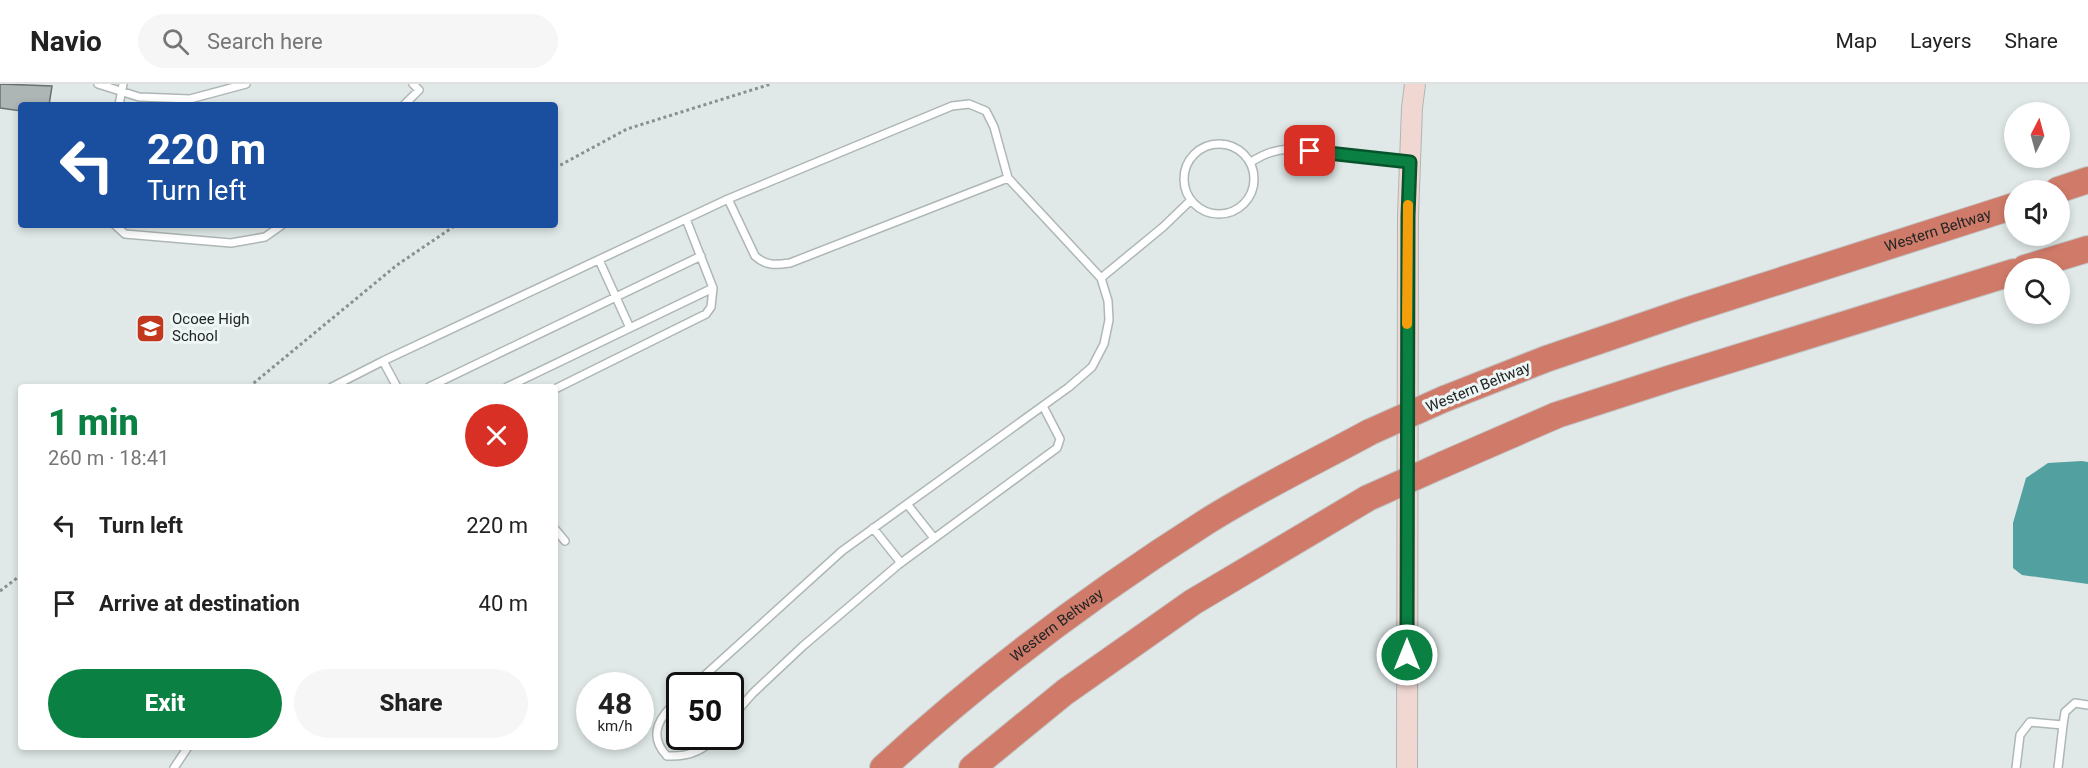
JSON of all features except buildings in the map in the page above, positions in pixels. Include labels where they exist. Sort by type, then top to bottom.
[{"type":"highway","points":[[2070,186],[2088,180]]},
{"type":"highway","name":"Western Beltway","points":[[883,768],[935,720],[1076,609],[1207,521],[1370,432],[1444,399],[1546,359],[2004,209]]},
{"type":"highway","points":[[2058,258],[2088,249]]},
{"type":"highway","points":[[972,768],[1065,692],[1193,602],[1368,498],[1557,415],[2004,275]]},
{"type":"main road","points":[[1407,768],[1408,216],[1415,84]]},
{"type":"lane","points":[[98,84],[122,88],[139,97],[190,99],[246,84]]},
{"type":"lane","points":[[406,102],[416,87],[425,84]]},
{"type":"lane","points":[[338,384],[728,199],[952,106],[969,104],[986,111],[994,127],[1008,178],[1101,278],[1108,301],[1109,320],[1104,344],[1092,367],[1069,387],[842,550],[708,672]]},
{"type":"lane","points":[[1211,145],[1224,145],[1244,153],[1251,162],[1254,175],[1253,189],[1248,200],[1239,208],[1228,214],[1217,214],[1206,212],[1191,200],[1185,188],[1184,177],[1192,157],[1201,149],[1211,145]]},
{"type":"lane","points":[[1251,162],[1263,154],[1289,149],[1410,162]]},
{"type":"lane","points":[[728,199],[755,256],[763,263],[773,265],[790,263],[1008,178]]},
{"type":"lane","points":[[1101,278],[1163,227],[1191,200]]},
{"type":"lane","points":[[558,388],[706,314],[711,307],[713,288],[686,219]]},
{"type":"lane","points":[[118,228],[125,234],[231,243],[265,237],[278,228]]},
{"type":"lane","points":[[435,384],[700,256]]},
{"type":"lane","points":[[599,260],[630,328]]},
{"type":"lane","points":[[513,384],[713,288]]},
{"type":"lane","points":[[383,361],[395,384]]},
{"type":"lane","points":[[744,703],[803,646],[901,563],[1057,448],[1060,438],[1043,406]]},
{"type":"lane","points":[[907,504],[934,538]]},
{"type":"lane","points":[[873,528],[901,563]]},
{"type":"lane","points":[[558,533],[565,541]]},
{"type":"lane","points":[[2058,768],[2065,712],[2075,703],[2088,705]]},
{"type":"lane","points":[[666,713],[660,720],[656,732],[660,748],[667,756],[680,757],[699,750]]},
{"type":"lane","points":[[2016,768],[2020,735],[2030,722],[2063,725]]},
{"type":"lane","points":[[174,768],[187,750]]},
{"type":"path","points":[[558,166],[627,129],[771,84]]},
{"type":"path","points":[[253,384],[397,265],[452,228]]},
{"type":"path","points":[[0,591],[18,576]]},
{"type":"water","points":[[2088,462],[2088,584],[2022,575],[2013,568],[2013,523],[2026,478],[2048,463]]},
{"type":"slow traffic","points":[[1407,324],[1408,205]]},
{"type":"place","name":"Ocoee High School","points":[[151,328]]},
{"type":"route","points":[[1310,151],[1410,162],[1407,655]]}]
